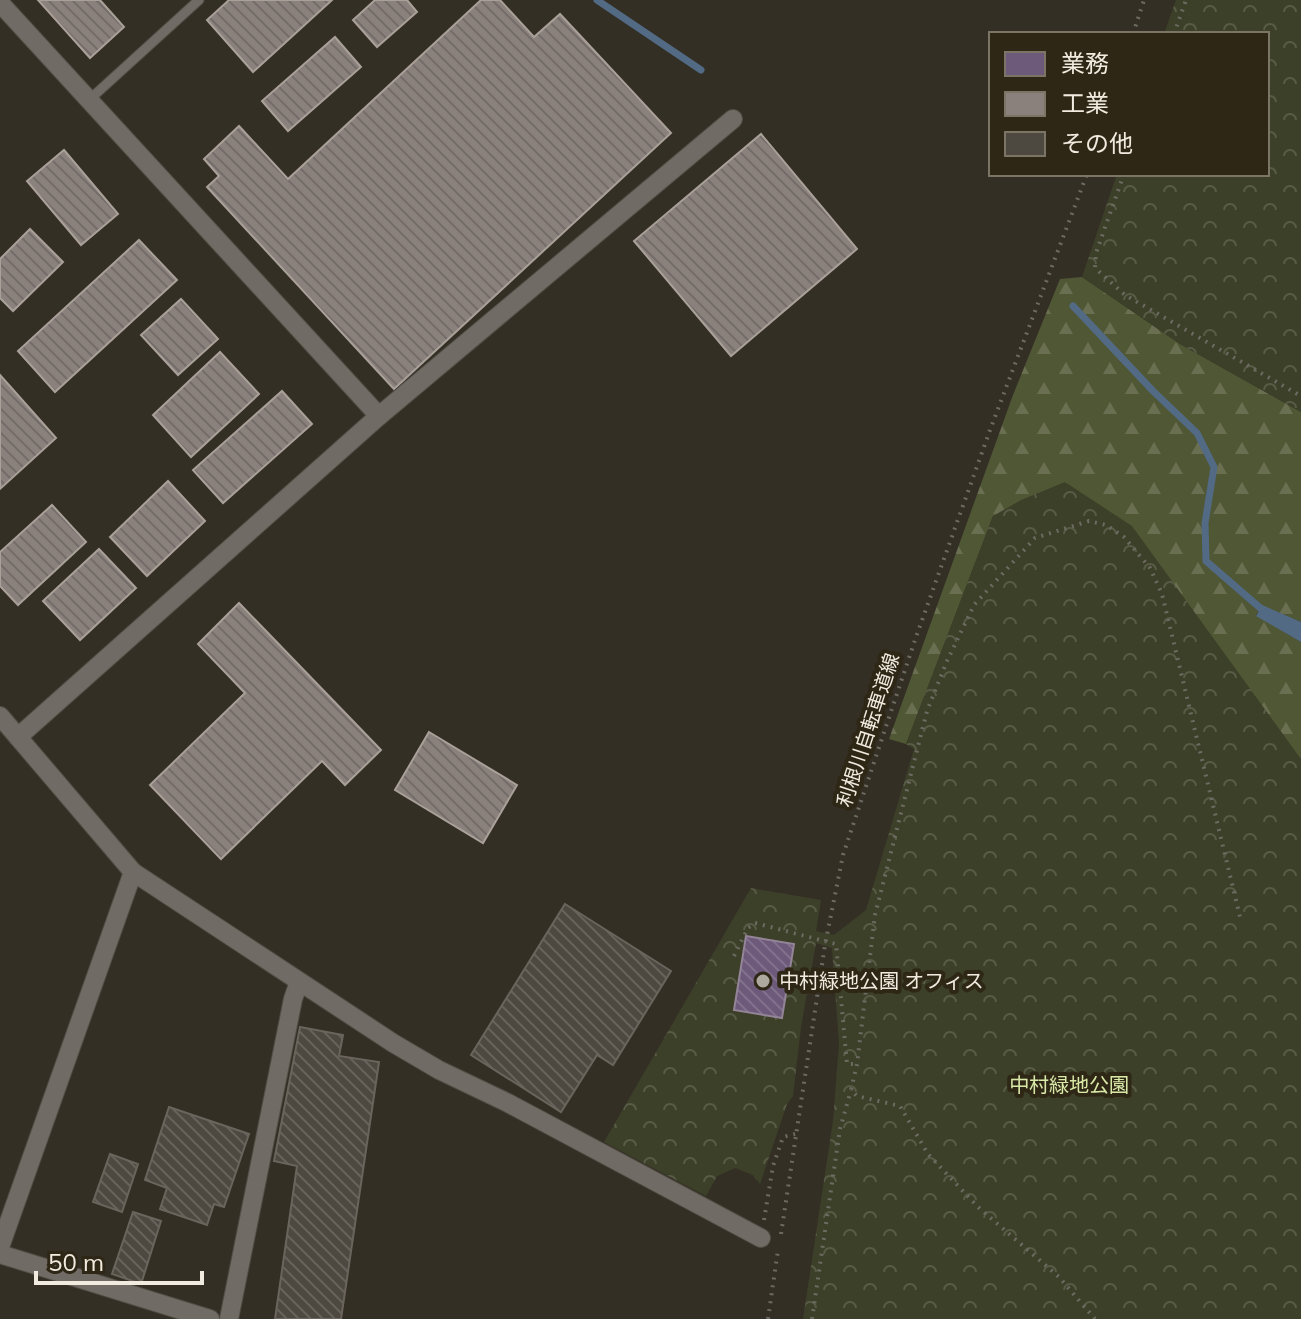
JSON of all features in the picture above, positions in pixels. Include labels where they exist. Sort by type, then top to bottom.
[{"type":"street","points":[[0,3],[379,416]]},
{"type":"street","points":[[18,737],[379,416],[733,119]]},
{"type":"street","points":[[0,716],[133,872],[439,1070],[508,1103],[761,1238]]},
{"type":"street","points":[[0,1247],[133,872]]},
{"type":"street","points":[[229,1319],[293,999],[299,982]]},
{"type":"street","points":[[0,1254],[210,1319]]},
{"type":"lane","points":[[89,100],[199,0]]},
{"type":"path","points":[[1134,32],[1144,0]]},
{"type":"path","points":[[1175,32],[1186,0]]},
{"type":"path","name":"利根川自転車道線","points":[[768,1319],[795,1134],[843,855],[990,430],[1086,176]]},
{"type":"path","points":[[1123,176],[1096,253],[1095,268],[1125,295],[1301,396]]},
{"type":"path","points":[[812,1319],[840,1129],[857,1064],[875,915],[927,711],[974,605],[1035,538],[1089,521],[1106,525],[1124,537],[1150,568],[1162,594],[1241,921]]},
{"type":"path","points":[[734,956],[748,928],[755,923],[836,944],[847,1064],[857,1064]]},
{"type":"path","points":[[851,1090],[857,1096],[900,1106],[928,1154],[978,1207],[1059,1277],[1095,1319]]},
{"type":"path","points":[[761,1238],[773,1166],[783,1137],[795,1134]]},
{"type":"green space","points":[[1176,0],[1301,0],[1301,412],[1180,344],[1082,277],[1116,176],[1269,176],[1269,32],[1165,32]]},
{"type":"green space","points":[[1082,277],[1180,344],[1301,412],[1301,622],[1262,606],[1256,615],[1301,642],[1301,759],[993,516],[906,744],[889,739],[1013,395],[1060,279]]},
{"type":"green space","name":"中村緑地公園","points":[[1065,482],[1132,526],[1301,759],[1301,1319],[803,1319],[833,1121],[839,1044],[832,948],[816,943],[793,1096],[787,1104],[760,1184],[753,1175],[735,1168],[717,1176],[706,1196],[604,1142],[751,888],[821,900],[816,931],[834,935],[866,910],[914,749],[906,744],[993,516],[1021,500]]},
{"type":"water","points":[[1262,605],[1301,622],[1301,642],[1256,616]]},
{"type":"building: 業務","points":[[746,936],[794,944],[782,1018],[734,1010]]},
{"type":"building: 工業","points":[[38,0],[100,0],[124,27],[90,58]]},
{"type":"building: 工業","points":[[229,0],[332,0],[253,72],[207,20]]},
{"type":"building: 工業","points":[[375,0],[407,0],[417,12],[377,47],[353,20]]},
{"type":"building: 工業","points":[[481,0],[500,0],[534,37],[560,14],[671,133],[394,389],[207,187],[219,176],[204,159],[239,126],[288,179]]},
{"type":"building: 工業","points":[[335,37],[361,67],[288,131],[262,101]]},
{"type":"building: 工業","points":[[761,134],[857,249],[731,356],[634,241]]},
{"type":"building: 工業","points":[[64,150],[118,214],[81,245],[27,181]]},
{"type":"building: 工業","points":[[30,229],[63,262],[13,311],[0,298],[0,259]]},
{"type":"building: 工業","points":[[139,240],[177,280],[55,392],[18,351]]},
{"type":"building: 工業","points":[[181,299],[218,339],[178,375],[141,335]]},
{"type":"building: 工業","points":[[220,352],[259,394],[191,457],[153,415]]},
{"type":"building: 工業","points":[[0,375],[56,438],[0,489]]},
{"type":"building: 工業","points":[[282,391],[312,424],[223,503],[193,470]]},
{"type":"building: 工業","points":[[168,481],[205,521],[147,576],[110,537]]},
{"type":"building: 工業","points":[[52,505],[86,542],[18,605],[0,586],[0,552]]},
{"type":"building: 工業","points":[[99,549],[136,588],[80,640],[43,601]]},
{"type":"building: 工業","points":[[239,603],[381,750],[345,785],[322,761],[221,859],[150,785],[245,693],[198,644]]},
{"type":"building: 工業","points":[[429,732],[517,785],[483,843],[395,790]]},
{"type":"building: その他","points":[[565,904],[671,971],[613,1065],[597,1055],[561,1112],[471,1055]]},
{"type":"building: その他","points":[[300,1027],[343,1035],[339,1056],[379,1062],[341,1319],[275,1319],[297,1166],[274,1161]]},
{"type":"building: その他","points":[[169,1107],[249,1134],[224,1207],[214,1204],[207,1225],[160,1209],[167,1188],[145,1180]]},
{"type":"building: その他","points":[[110,1154],[138,1164],[122,1212],[93,1202]]},
{"type":"building: その他","points":[[133,1212],[161,1221],[141,1284],[112,1274]]},
{"type":"waterway","points":[[597,0],[701,70]]},
{"type":"waterway","points":[[1073,306],[1197,433],[1214,467],[1205,523],[1206,561],[1266,613]]},
{"type":"place","name":"中村緑地公園 オフィス","points":[[763,981]]}]
